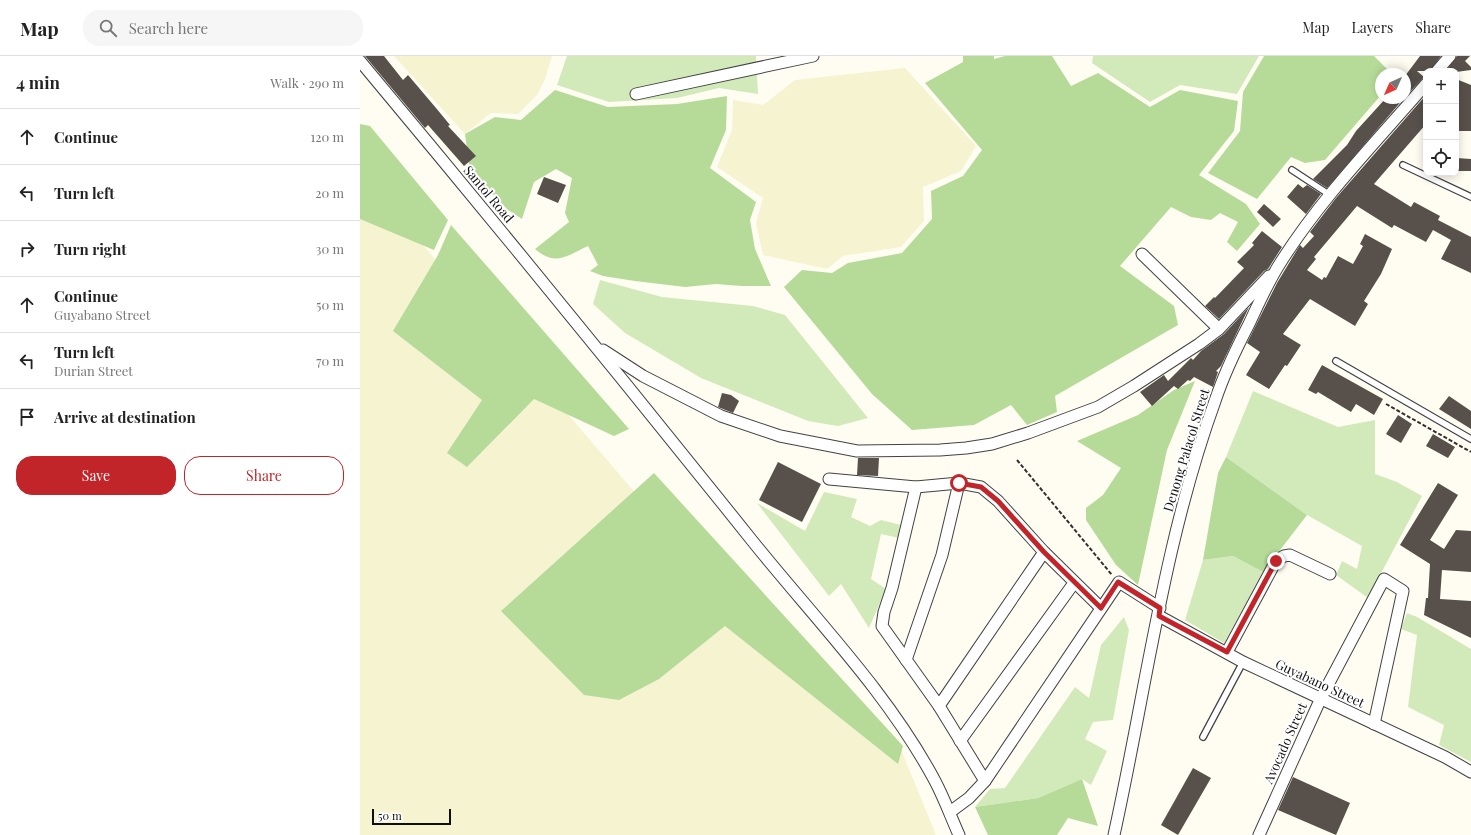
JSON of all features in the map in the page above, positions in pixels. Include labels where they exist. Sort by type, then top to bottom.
[{"type":"street","points":[[636,94],[813,56]]},
{"type":"street","points":[[1440,68],[1450,56]]},
{"type":"street","name":"Santol Road","points":[[360,61],[595,345],[759,549],[842,647],[910,740],[935,782],[950,812],[959,835]]},
{"type":"street","name":"Denong Palacol Street","points":[[1114,835],[1159,612],[1181,512],[1215,398],[1231,360],[1280,264],[1331,195],[1423,88]]},
{"type":"street","points":[[1142,254],[1218,329]]},
{"type":"street","points":[[595,345],[643,376],[675,394],[721,416],[780,436],[840,448],[889,452],[925,451],[992,444],[1028,433],[1098,407],[1157,372],[1199,344],[1218,329],[1280,264]]},
{"type":"street","points":[[829,479],[916,487],[959,483],[981,487],[990,494],[1074,583],[1101,608]]},
{"type":"street","points":[[906,660],[942,555],[959,483]]},
{"type":"street","points":[[916,487],[892,588],[884,612],[882,626],[939,706],[985,781]]},
{"type":"street","points":[[939,706],[1044,552]]},
{"type":"street","points":[[1227,652],[1276,561],[1284,556],[1290,555],[1330,574]]},
{"type":"street","name":"Avocado Street","points":[[1259,835],[1321,698],[1384,579],[1403,591],[1374,724]]},
{"type":"street","points":[[950,812],[969,798],[985,781],[1118,582]]},
{"type":"street","name":"Guyabano Street","points":[[1118,582],[1159,612],[1243,662],[1445,757],[1471,772]]},
{"type":"street","points":[[960,741],[1074,583]]},
{"type":"lane","points":[[1403,165],[1471,197]]},
{"type":"lane","points":[[1292,170],[1331,195]]},
{"type":"lane","points":[[1336,361],[1471,439]]},
{"type":"lane","points":[[1203,737],[1243,662]]},
{"type":"path","points":[[1386,404],[1471,452]]},
{"type":"path","points":[[1017,460],[1118,582]]},
{"type":"shaded area","points":[[394,56],[552,56],[545,79],[537,95],[518,114],[491,113],[465,134]]},
{"type":"shaded area","points":[[905,68],[976,146],[961,171],[923,187],[924,221],[901,247],[843,256],[827,269],[763,255],[756,223],[763,198],[717,167],[732,130],[733,100],[763,105],[795,80]]},
{"type":"shaded area","points":[[360,207],[405,224],[638,496],[902,752],[936,835],[360,835]]},
{"type":"green space","points":[[567,56],[756,56],[758,94],[719,88],[677,98],[609,102],[557,85]]},
{"type":"green space","points":[[963,56],[994,56],[994,59],[1005,56],[1052,56],[1071,86],[1098,73],[1150,107],[1180,90],[1238,101],[1234,131],[1199,175],[1246,204],[1260,224],[1237,251],[1227,242],[1238,222],[1220,213],[1211,220],[1191,217],[1171,207],[1120,266],[1174,306],[1178,325],[1055,396],[1057,412],[1027,425],[1011,405],[974,425],[912,430],[872,394],[784,287],[802,270],[832,273],[848,263],[902,253],[932,219],[931,191],[963,176],[982,150],[925,83],[963,62]]},
{"type":"green space","points":[[1093,56],[1259,56],[1237,94],[1180,85],[1150,102],[1092,63]]},
{"type":"green space","points":[[1264,56],[1374,56],[1386,68],[1375,68],[1375,102],[1325,160],[1305,163],[1291,157],[1257,199],[1208,173],[1240,131],[1243,92]]},
{"type":"green space","points":[[555,90],[608,107],[677,104],[727,96],[726,130],[710,168],[756,202],[750,220],[755,249],[771,286],[716,284],[685,287],[603,276],[590,271],[598,265],[588,246],[567,256],[555,259],[549,258],[535,249],[569,222],[565,213],[572,178],[556,169],[534,182],[522,219],[508,210],[470,171],[465,134],[495,117],[521,120]]},
{"type":"green space","points":[[360,124],[370,126],[448,220],[434,250],[360,219]]},
{"type":"green space","points":[[451,225],[629,429],[614,436],[534,399],[467,467],[447,453],[482,400],[393,331],[438,255]]},
{"type":"green space","points":[[600,280],[662,297],[753,306],[785,315],[868,418],[838,426],[808,421],[701,378],[625,333],[593,304]]},
{"type":"green space","points":[[1195,381],[1167,450],[1138,585],[1116,565],[1086,520],[1086,508],[1103,495],[1121,468],[1077,441],[1138,415],[1174,390]]},
{"type":"green space","points":[[1253,391],[1338,427],[1375,420],[1375,474],[1397,482],[1422,496],[1368,598],[1336,575],[1342,561],[1357,569],[1362,546],[1307,515],[1226,457]]},
{"type":"green space","points":[[1226,457],[1307,515],[1263,572],[1233,556],[1203,560],[1218,473]]},
{"type":"green space","points":[[654,473],[903,746],[898,764],[725,626],[659,679],[619,700],[584,695],[501,611]]},
{"type":"green space","points":[[824,492],[857,499],[851,517],[870,526],[881,520],[901,525],[899,538],[881,534],[871,579],[886,589],[869,628],[841,584],[829,596],[757,503],[805,531]]},
{"type":"green space","points":[[1233,556],[1263,572],[1224,643],[1185,620],[1203,560]]},
{"type":"green space","points":[[1407,613],[1417,617],[1471,649],[1471,762],[1439,745],[1444,725],[1408,707],[1417,635],[1401,629]]},
{"type":"green space","points":[[1124,617],[1129,630],[1113,720],[1093,722],[1085,739],[1107,751],[1091,785],[1082,779],[1038,798],[975,807],[990,789],[1005,788],[1075,687],[1089,698],[1101,645]]},
{"type":"green space","points":[[1082,779],[1098,826],[1068,818],[1057,835],[988,835],[975,807],[1038,798]]},
{"type":"building","points":[[365,56],[384,56],[403,80],[408,75],[450,125],[448,126],[476,156],[464,166],[428,125],[425,128]]},
{"type":"building","points":[[1420,56],[1441,56],[1432,68],[1423,68],[1423,71],[1417,71],[1423,76],[1423,78],[1411,91],[1411,68]]},
{"type":"building","points":[[1457,56],[1470,56],[1465,61],[1471,67],[1471,70],[1459,72],[1459,68],[1448,68]]},
{"type":"building","points":[[1459,80],[1471,85],[1471,131],[1459,131]]},
{"type":"building","points":[[1423,98],[1423,127],[1374,184],[1411,207],[1414,202],[1440,216],[1438,220],[1471,237],[1471,273],[1441,259],[1451,240],[1433,230],[1426,242],[1394,225],[1392,228],[1357,206],[1314,257],[1316,259],[1307,270],[1322,280],[1324,277],[1326,278],[1338,256],[1353,264],[1363,246],[1360,244],[1365,234],[1392,249],[1381,274],[1364,301],[1368,304],[1355,326],[1310,299],[1283,334],[1301,345],[1269,389],[1246,375],[1260,352],[1247,343],[1277,283],[1300,245],[1303,248],[1314,236],[1310,232],[1336,198]]},
{"type":"building","points":[[1381,104],[1399,104],[1327,188],[1313,179],[1347,145],[1356,131]]},
{"type":"building","points":[[1459,158],[1471,159],[1471,171],[1459,171]]},
{"type":"building","points":[[544,177],[566,185],[558,203],[537,194]]},
{"type":"building","points":[[1298,184],[1303,188],[1307,185],[1321,194],[1306,214],[1287,197]]},
{"type":"building","points":[[1264,204],[1281,219],[1273,227],[1257,212]]},
{"type":"building","points":[[1262,231],[1282,247],[1268,269],[1264,271],[1219,319],[1205,306],[1214,297],[1215,298],[1244,268],[1237,262],[1254,245],[1252,243]]},
{"type":"building","points":[[1249,307],[1221,366],[1216,371],[1218,372],[1213,387],[1194,377],[1178,389],[1174,386],[1152,406],[1140,392],[1164,375],[1168,381],[1191,358],[1193,360],[1201,351],[1224,334]]},
{"type":"building","points":[[1322,365],[1383,399],[1374,415],[1356,404],[1351,412],[1318,392],[1316,394],[1308,390]]},
{"type":"building","points":[[722,393],[731,395],[739,401],[733,413],[718,407]]},
{"type":"building","points":[[1449,396],[1471,411],[1471,429],[1439,409]]},
{"type":"building","points":[[1398,415],[1412,424],[1401,443],[1386,434]]},
{"type":"building","points":[[1433,434],[1455,447],[1448,458],[1426,446]]},
{"type":"building","points":[[858,458],[879,458],[878,476],[857,475]]},
{"type":"building","points":[[778,462],[821,484],[802,522],[759,500]]},
{"type":"building","points":[[1438,483],[1458,495],[1430,540],[1444,549],[1456,530],[1471,531],[1471,572],[1442,570],[1440,599],[1471,601],[1471,638],[1424,615],[1426,598],[1428,598],[1430,564],[1400,545]]},
{"type":"building","points":[[1193,768],[1211,778],[1178,835],[1161,825]]},
{"type":"building","points":[[1293,777],[1350,803],[1336,835],[1278,810]]},
{"type":"route","points":[[959,483],[981,487],[998,501],[1007,514],[1074,583],[1101,608],[1118,582],[1160,608],[1159,616],[1227,652],[1276,561]]}]
